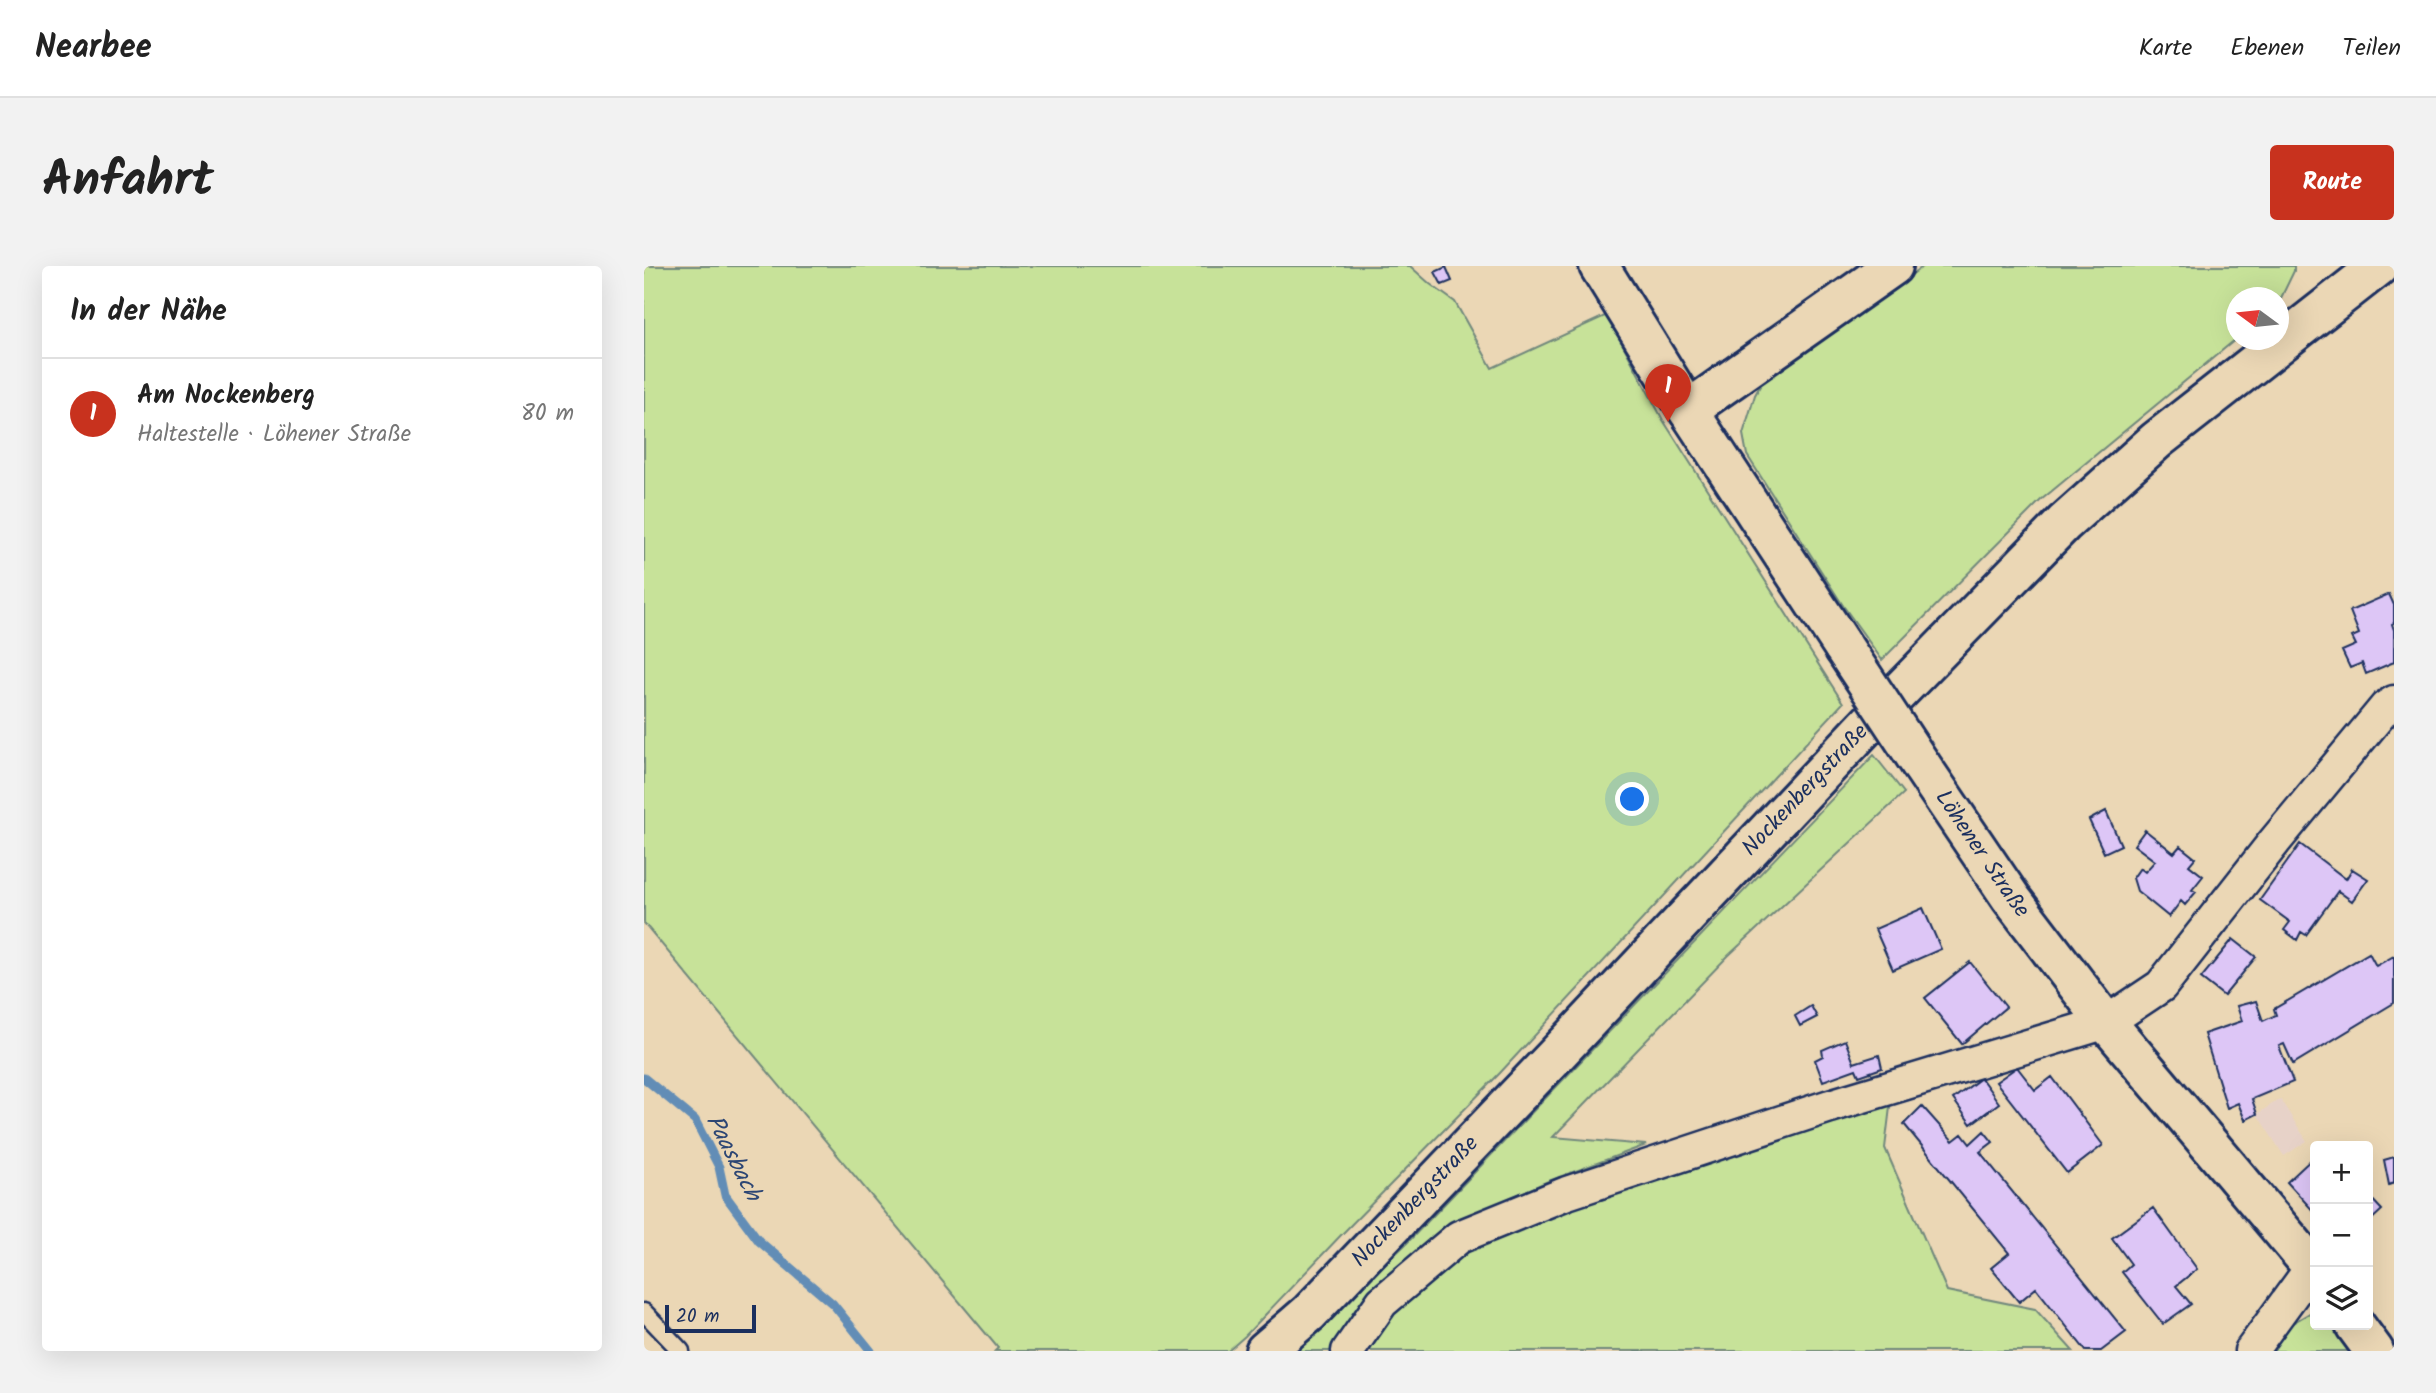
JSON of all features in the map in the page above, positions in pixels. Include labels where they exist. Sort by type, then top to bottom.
[{"type":"street","name":"Löhener Straße","points":[[1599,266],[1688,410],[2011,898],[2107,1022],[2313,1267]]},
{"type":"street","points":[[1688,410],[1893,266]]},
{"type":"street","name":"Nockenbergstraße","points":[[1265,1351],[1309,1313],[1889,702],[2064,523],[2157,440],[2356,274]]},
{"type":"street","name":"Nockenbergstraße","points":[[1348,1351],[1382,1302],[1459,1237],[1606,1180],[1830,1106],[2107,1022],[2161,986],[2275,841],[2386,707],[2394,702]]},
{"type":"street","points":[[2250,1351],[2310,1273]]},
{"type":"street","points":[[2359,1330],[2374,1351]]},
{"type":"lane","points":[[644,1312],[681,1351]]},
{"type":"shaded area","points":[[2280,1099],[2307,1141],[2284,1156],[2257,1114]]},
{"type":"green space","points":[[644,266],[1410,266],[1455,302],[1492,368],[1607,315],[1663,420],[1843,703],[1500,1073],[1228,1351],[995,1351],[998,1348],[644,923]]},
{"type":"green space","points":[[1924,266],[2294,266],[2286,287],[2226,287],[2226,347],[2041,500],[1882,660],[1844,607],[1747,455],[1743,434],[1755,395],[1766,375]]},
{"type":"green space","points":[[1874,755],[1904,793],[1728,956],[1553,1137],[1646,1145],[1546,1182],[1454,1223],[1365,1306],[1330,1351],[1292,1351],[1407,1243]]},
{"type":"green space","points":[[1891,1099],[1885,1148],[1947,1291],[2035,1309],[2073,1351],[1361,1351],[1391,1308],[1465,1244]]},
{"type":"green space","points":[[2310,1313],[2310,1330],[2344,1330],[2360,1351],[2270,1351],[2270,1336]]},
{"type":"building","points":[[1446,267],[1452,281],[1442,285],[1435,272]]},
{"type":"building","points":[[2389,594],[2394,605],[2394,662],[2366,674],[2362,663],[2350,668],[2342,651],[2356,645],[2352,637],[2359,634],[2350,611]]},
{"type":"building","points":[[2106,811],[2121,845],[2104,853],[2089,820]]},
{"type":"building","points":[[2145,830],[2174,853],[2180,846],[2195,858],[2189,865],[2203,876],[2192,890],[2196,892],[2185,905],[2181,901],[2169,917],[2137,891],[2133,878],[2140,868],[2145,872],[2155,861],[2134,845]]},
{"type":"building","points":[[2300,844],[2346,879],[2352,869],[2368,879],[2352,901],[2338,891],[2306,935],[2301,932],[2297,940],[2284,930],[2290,922],[2260,900]]},
{"type":"building","points":[[1923,908],[1941,949],[1893,970],[1875,929]]},
{"type":"building","points":[[2233,939],[2256,957],[2224,996],[2201,978]]},
{"type":"building","points":[[2369,953],[2376,966],[2394,956],[2394,1003],[2293,1064],[2284,1044],[2279,1046],[2293,1082],[2252,1099],[2257,1114],[2245,1120],[2238,1103],[2227,1108],[2204,1034],[2242,1021],[2237,1006],[2256,1001],[2263,1021],[2276,1015],[2274,1009]]},
{"type":"building","points":[[1970,962],[2006,1007],[1962,1044],[1925,998]]},
{"type":"building","points":[[1811,1006],[1817,1017],[1800,1026],[1795,1016]]},
{"type":"building","points":[[1845,1040],[1854,1063],[1879,1055],[1882,1068],[1859,1076],[1856,1069],[1823,1081],[1815,1060],[1823,1056],[1822,1050]]},
{"type":"building","points":[[2017,1067],[2035,1090],[2052,1077],[2103,1145],[2067,1173],[1996,1082]]},
{"type":"building","points":[[1981,1078],[1999,1103],[1971,1124],[1953,1099]]},
{"type":"building","points":[[1922,1106],[1953,1141],[1962,1134],[1970,1144],[1984,1131],[1993,1142],[1980,1152],[2126,1332],[2101,1351],[2086,1351],[2036,1288],[2019,1302],[1991,1268],[2009,1253],[1904,1124]]},
{"type":"building","points":[[2394,1157],[2394,1183],[2389,1185],[2384,1160]]},
{"type":"building","points":[[2310,1161],[2310,1207],[2287,1182]]},
{"type":"building","points":[[2373,1200],[2382,1210],[2373,1218]]},
{"type":"building","points":[[2153,1208],[2197,1269],[2176,1286],[2191,1304],[2163,1324],[2122,1272],[2131,1264],[2112,1238]]},
{"type":"waterway","name":"Paasbach","points":[[644,1078],[695,1120],[719,1167],[725,1195],[759,1241],[833,1304],[871,1351]]},
{"type":"place","name":"Am Nockenberg","points":[[1668,422]]}]
